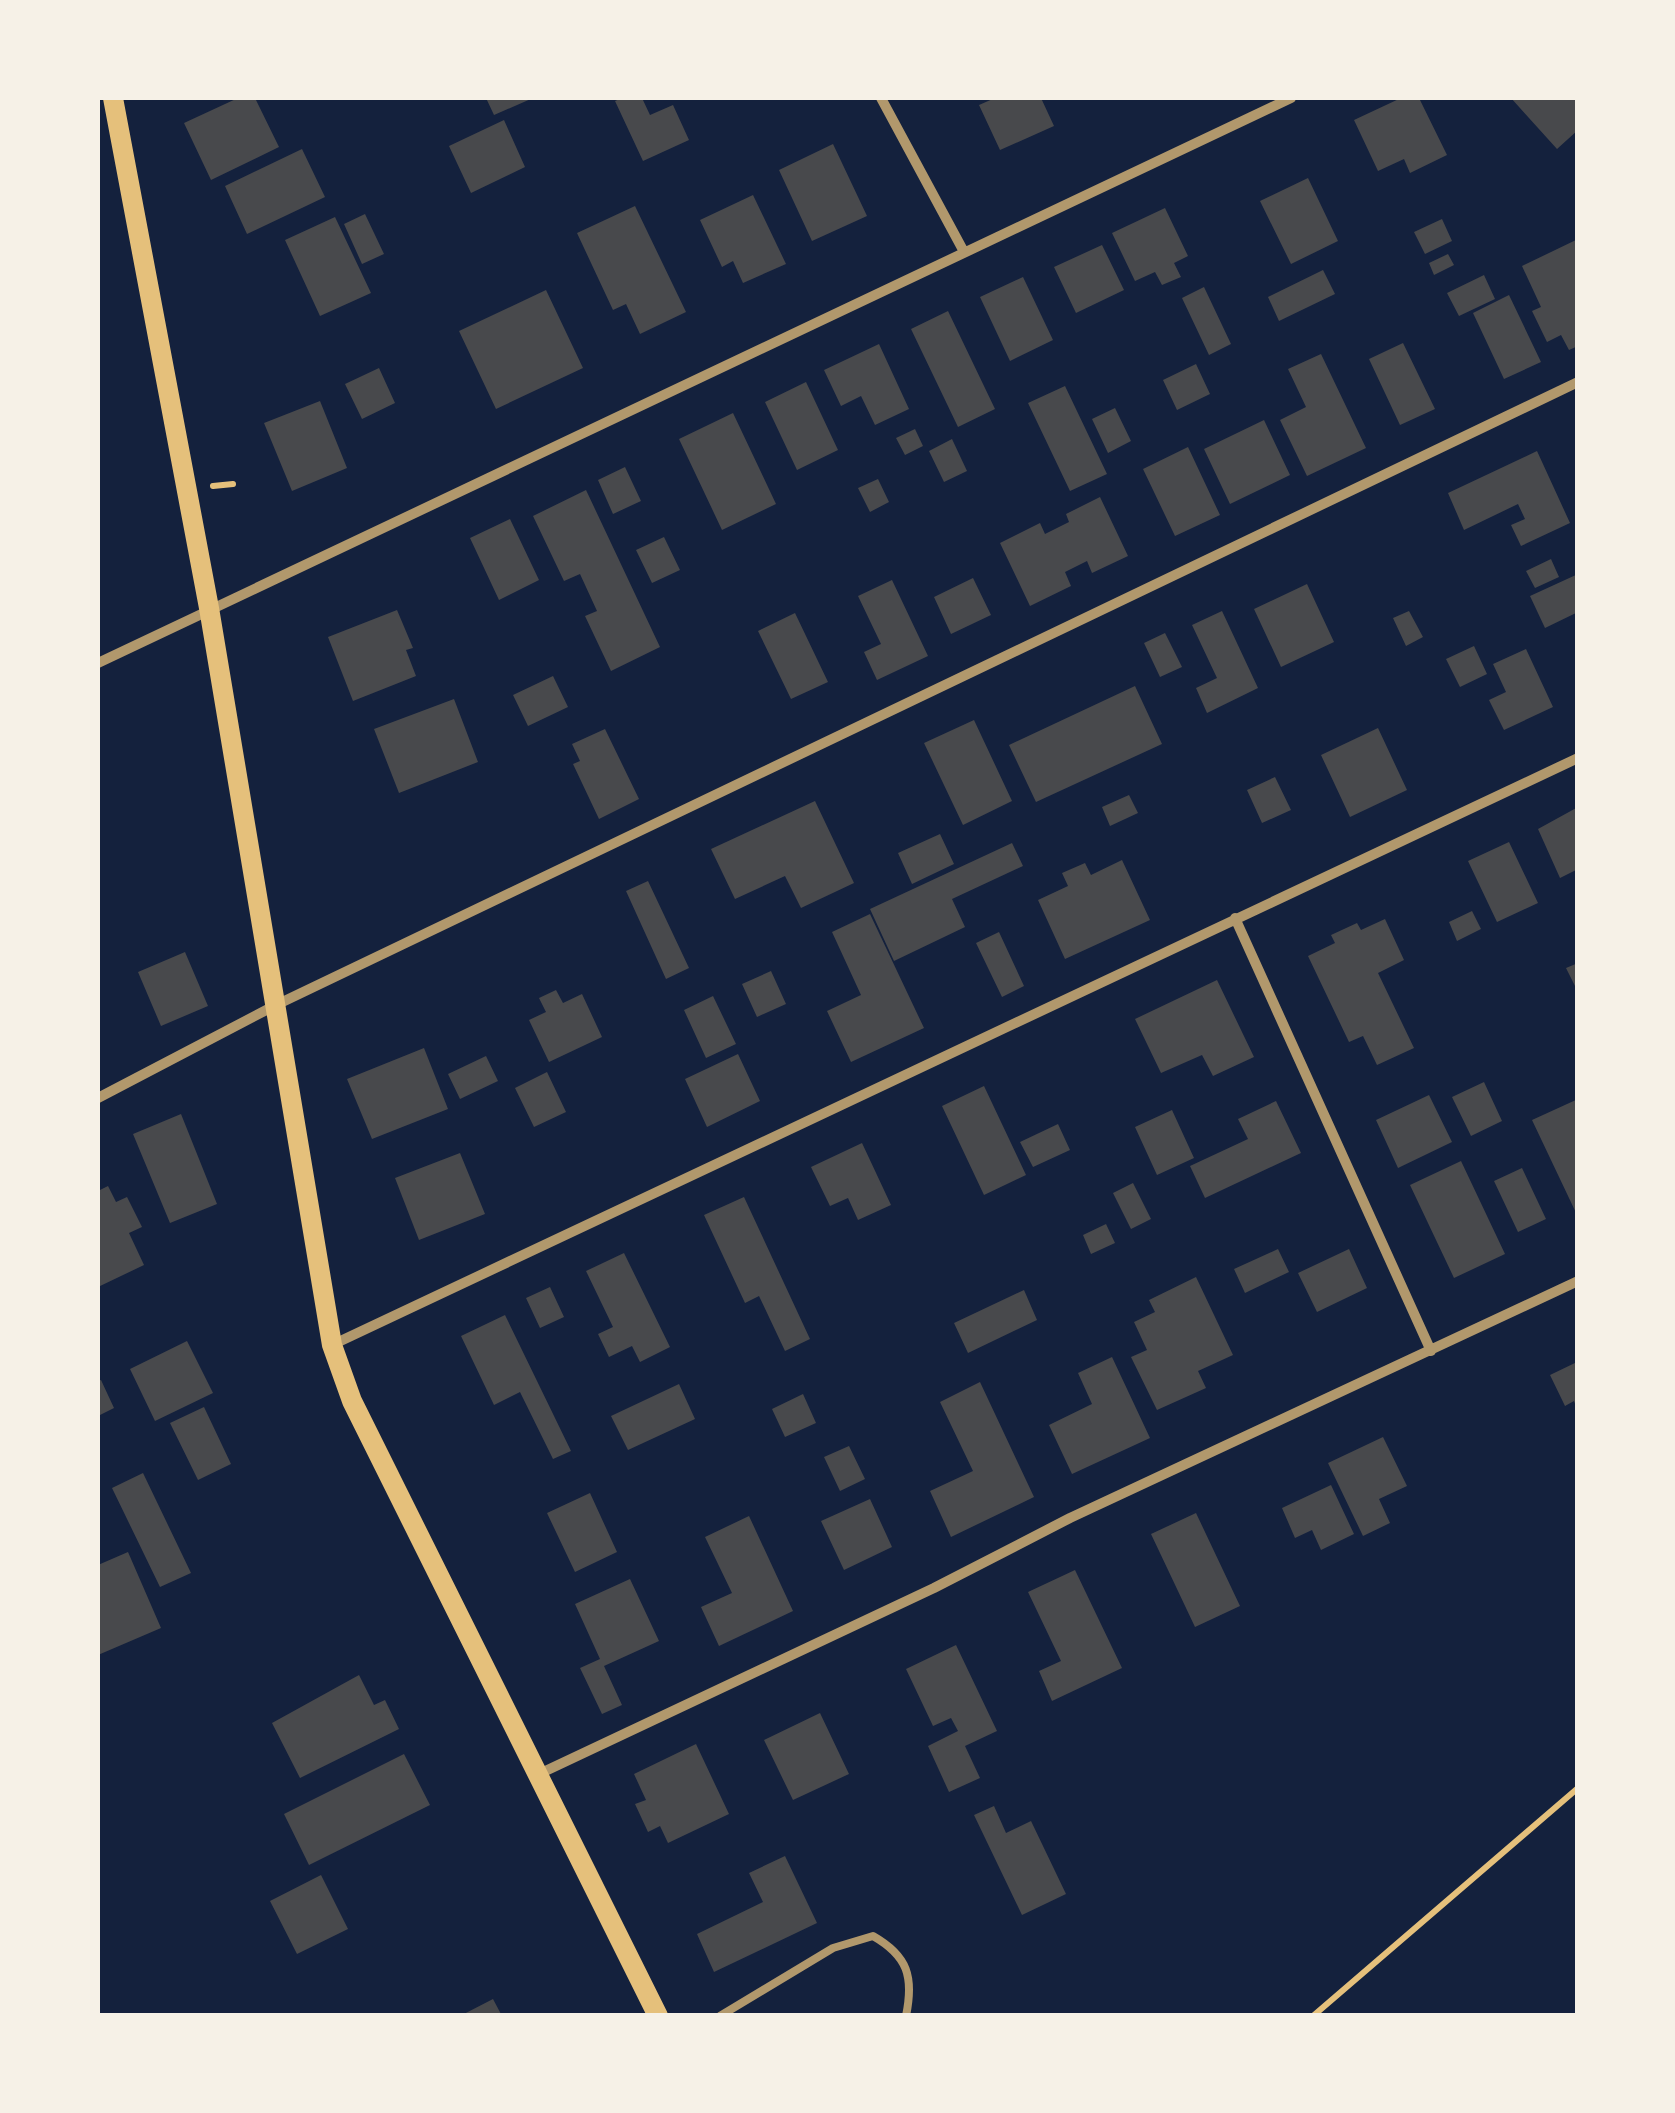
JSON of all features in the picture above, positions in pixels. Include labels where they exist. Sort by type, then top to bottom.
[{"type":"main road","points":[[113,98],[208,608],[332,1345],[352,1401],[658,2016]]},
{"type":"street","points":[[881,98],[962,250]]},
{"type":"street","points":[[98,663],[962,250],[1291,98]]},
{"type":"street","points":[[98,1098],[274,1006],[1578,382]]},
{"type":"street","points":[[332,1345],[1578,758]]},
{"type":"street","points":[[1236,918],[1431,1351]]},
{"type":"street","points":[[539,1774],[934,1588],[1070,1518],[1578,1281]]},
{"type":"lane","points":[[720,2016],[833,1948],[872,1936],[897,1950],[909,1978],[906,2016]]},
{"type":"path","points":[[212,486],[233,484]]},
{"type":"path","points":[[1313,2016],[1578,1788]]},
{"type":"building","points":[[238,98],[255,98],[279,147],[211,180],[184,123]]},
{"type":"building","points":[[486,98],[533,98],[494,115]]},
{"type":"building","points":[[642,98],[650,115],[673,105],[689,140],[643,161],[615,101]]},
{"type":"building","points":[[995,98],[1041,98],[1054,126],[1000,150],[979,105]]},
{"type":"building","points":[[1401,98],[1419,98],[1447,155],[1410,173],[1404,159],[1378,171],[1354,120]]},
{"type":"building","points":[[1511,98],[1575,98],[1578,130],[1557,149]]},
{"type":"building","points":[[504,120],[525,167],[471,193],[449,146]]},
{"type":"building","points":[[833,144],[867,216],[812,241],[779,170]]},
{"type":"building","points":[[302,149],[325,197],[247,234],[225,186]]},
{"type":"building","points":[[1308,178],[1338,241],[1291,264],[1260,201]]},
{"type":"building","points":[[753,195],[786,264],[743,283],[733,261],[722,267],[700,220]]},
{"type":"building","points":[[635,206],[686,312],[640,334],[626,304],[613,310],[577,233]]},
{"type":"building","points":[[1165,208],[1188,256],[1174,263],[1181,277],[1162,285],[1155,272],[1135,281],[1112,233]]},
{"type":"building","points":[[365,214],[384,254],[362,264],[344,224]]},
{"type":"building","points":[[335,217],[371,293],[320,316],[285,240]]},
{"type":"building","points":[[1442,219],[1452,241],[1425,254],[1414,232]]},
{"type":"building","points":[[1578,239],[1578,346],[1569,350],[1561,335],[1547,342],[1532,311],[1541,307],[1522,266]]},
{"type":"building","points":[[1102,245],[1124,290],[1076,313],[1054,267]]},
{"type":"building","points":[[1448,254],[1454,265],[1434,275],[1429,263]]},
{"type":"building","points":[[1323,270],[1335,294],[1279,321],[1268,297]]},
{"type":"building","points":[[1484,275],[1495,299],[1459,316],[1447,293]]},
{"type":"building","points":[[1023,277],[1053,340],[1010,361],[980,297]]},
{"type":"building","points":[[1204,287],[1231,344],[1209,355],[1182,298]]},
{"type":"building","points":[[546,290],[583,368],[496,409],[459,331]]},
{"type":"building","points":[[1509,295],[1541,362],[1504,379],[1473,313]]},
{"type":"building","points":[[948,311],[995,409],[958,427],[911,329]]},
{"type":"building","points":[[1403,343],[1435,409],[1400,425],[1369,359]]},
{"type":"building","points":[[879,344],[909,409],[875,425],[861,396],[841,406],[824,370]]},
{"type":"building","points":[[1321,354],[1366,448],[1307,476],[1280,420],[1306,407],[1288,369]]},
{"type":"building","points":[[1196,364],[1210,394],[1177,410],[1163,380]]},
{"type":"building","points":[[379,368],[395,403],[362,419],[345,384]]},
{"type":"building","points":[[806,382],[838,450],[797,470],[765,402]]},
{"type":"building","points":[[1065,386],[1107,474],[1070,491],[1028,403]]},
{"type":"building","points":[[320,401],[347,468],[292,491],[264,423]]},
{"type":"building","points":[[1115,408],[1131,441],[1108,453],[1092,419]]},
{"type":"building","points":[[733,413],[776,504],[722,530],[679,439]]},
{"type":"building","points":[[1264,420],[1290,475],[1230,504],[1204,449]]},
{"type":"building","points":[[915,429],[923,446],[905,455],[896,438]]},
{"type":"building","points":[[952,439],[967,471],[944,482],[929,451]]},
{"type":"building","points":[[1188,447],[1220,515],[1175,536],[1143,469]]},
{"type":"building","points":[[1537,451],[1570,523],[1521,546],[1511,525],[1525,519],[1518,504],[1464,530],[1448,493]]},
{"type":"building","points":[[625,467],[641,501],[613,514],[598,480]]},
{"type":"building","points":[[878,479],[889,502],[870,512],[858,488]]},
{"type":"building","points":[[586,490],[660,647],[611,671],[585,616],[597,611],[580,574],[564,581],[533,516]]},
{"type":"building","points":[[1100,497],[1128,556],[1092,573],[1087,561],[1065,572],[1071,586],[1030,606],[1000,543],[1040,523],[1045,534],[1069,522],[1066,514]]},
{"type":"building","points":[[510,519],[539,580],[499,600],[470,538]]},
{"type":"building","points":[[664,537],[680,570],[652,583],[636,550]]},
{"type":"building","points":[[1551,559],[1559,577],[1535,588],[1526,571]]},
{"type":"building","points":[[1578,574],[1578,612],[1545,628],[1530,596]]},
{"type":"building","points":[[973,578],[991,615],[951,634],[934,597]]},
{"type":"building","points":[[892,580],[928,656],[877,680],[864,652],[881,644],[858,596]]},
{"type":"building","points":[[1307,584],[1334,642],[1281,667],[1254,609]]},
{"type":"building","points":[[397,610],[413,648],[406,650],[416,676],[353,701],[328,637]]},
{"type":"building","points":[[1222,611],[1258,688],[1207,713],[1196,688],[1217,678],[1192,625]]},
{"type":"building","points":[[1409,611],[1423,637],[1406,646],[1393,618]]},
{"type":"building","points":[[795,613],[828,682],[791,699],[758,631]]},
{"type":"building","points":[[1165,633],[1182,667],[1160,677],[1144,643]]},
{"type":"building","points":[[1474,646],[1487,674],[1460,687],[1446,659]]},
{"type":"building","points":[[1526,649],[1553,707],[1504,730],[1489,700],[1506,692],[1493,664]]},
{"type":"building","points":[[553,676],[568,707],[528,726],[513,695]]},
{"type":"building","points":[[1135,686],[1162,744],[1036,802],[1009,745]]},
{"type":"building","points":[[454,699],[478,762],[399,793],[374,729]]},
{"type":"building","points":[[974,720],[1012,801],[963,825],[924,743]]},
{"type":"building","points":[[1378,728],[1407,790],[1350,817],[1321,755]]},
{"type":"building","points":[[605,729],[639,799],[599,819],[573,764],[580,761],[572,744]]},
{"type":"building","points":[[1275,777],[1291,810],[1262,823],[1247,790]]},
{"type":"building","points":[[1129,795],[1138,813],[1110,826],[1102,807]]},
{"type":"building","points":[[815,801],[854,883],[801,908],[785,876],[735,899],[711,849]]},
{"type":"building","points":[[1578,807],[1578,869],[1560,878],[1538,829]]},
{"type":"building","points":[[940,834],[954,864],[912,884],[898,853]]},
{"type":"building","points":[[1509,842],[1538,903],[1497,922],[1468,861]]},
{"type":"building","points":[[1012,843],[1023,866],[952,899],[965,927],[894,961],[870,909]]},
{"type":"building","points":[[1122,860],[1150,920],[1065,959],[1038,900],[1068,886],[1062,873],[1085,863],[1091,875]]},
{"type":"building","points":[[648,881],[689,968],[666,979],[626,891]]},
{"type":"building","points":[[1472,911],[1481,929],[1457,941],[1449,922]]},
{"type":"building","points":[[870,914],[924,1028],[851,1062],[827,1011],[861,995],[832,932]]},
{"type":"building","points":[[1385,919],[1404,960],[1378,973],[1414,1048],[1377,1065],[1363,1036],[1349,1042],[1308,956],[1335,943],[1331,935],[1357,923],[1361,930]]},
{"type":"building","points":[[999,932],[1024,986],[1002,997],[976,943]]},
{"type":"building","points":[[185,952],[208,1006],[161,1026],[138,972]]},
{"type":"building","points":[[1578,963],[1578,992],[1566,968]]},
{"type":"building","points":[[771,971],[786,1004],[757,1017],[742,984]]},
{"type":"building","points":[[1217,980],[1254,1057],[1213,1076],[1202,1055],[1161,1073],[1135,1019]]},
{"type":"building","points":[[556,990],[563,1003],[582,994],[602,1037],[549,1062],[529,1020],[546,1012],[539,998]]},
{"type":"building","points":[[713,996],[736,1044],[706,1058],[684,1010]]},
{"type":"building","points":[[424,1048],[448,1109],[372,1139],[347,1079]]},
{"type":"building","points":[[738,1054],[760,1101],[707,1127],[685,1079]]},
{"type":"building","points":[[486,1056],[498,1081],[460,1099],[448,1074]]},
{"type":"building","points":[[547,1072],[566,1112],[534,1127],[515,1088]]},
{"type":"building","points":[[1484,1082],[1502,1121],[1471,1136],[1452,1097]]},
{"type":"building","points":[[984,1086],[1026,1175],[984,1195],[942,1106]]},
{"type":"building","points":[[1429,1095],[1452,1142],[1398,1168],[1376,1120]]},
{"type":"building","points":[[1578,1099],[1578,1217],[1532,1120]]},
{"type":"building","points":[[1276,1101],[1301,1153],[1205,1198],[1190,1166],[1248,1139],[1238,1119]]},
{"type":"building","points":[[1172,1110],[1194,1158],[1157,1175],[1135,1127]]},
{"type":"building","points":[[181,1114],[217,1204],[170,1223],[133,1134]]},
{"type":"building","points":[[1058,1124],[1070,1150],[1033,1167],[1020,1142]]},
{"type":"building","points":[[862,1143],[891,1205],[858,1220],[848,1198],[830,1206],[811,1167]]},
{"type":"building","points":[[460,1153],[485,1214],[419,1240],[395,1178]]},
{"type":"building","points":[[1461,1161],[1505,1254],[1454,1278],[1410,1185]]},
{"type":"building","points":[[1522,1168],[1546,1219],[1518,1232],[1494,1181]]},
{"type":"building","points":[[1133,1183],[1151,1219],[1131,1229],[1113,1193]]},
{"type":"building","points":[[108,1186],[116,1202],[127,1197],[142,1227],[129,1233],[144,1265],[98,1287],[98,1191]]},
{"type":"building","points":[[744,1197],[810,1339],[785,1351],[759,1296],[745,1303],[704,1215]]},
{"type":"building","points":[[1106,1224],[1115,1243],[1091,1254],[1083,1235]]},
{"type":"building","points":[[1278,1249],[1289,1272],[1245,1293],[1234,1269]]},
{"type":"building","points":[[1349,1249],[1367,1288],[1317,1312],[1298,1273]]},
{"type":"building","points":[[624,1253],[670,1347],[640,1362],[632,1346],[609,1357],[598,1334],[613,1327],[586,1271]]},
{"type":"building","points":[[1196,1277],[1233,1355],[1198,1371],[1206,1388],[1157,1410],[1131,1357],[1147,1350],[1134,1322],[1155,1312],[1149,1300]]},
{"type":"building","points":[[550,1287],[564,1317],[540,1328],[526,1298]]},
{"type":"building","points":[[1024,1290],[1037,1320],[968,1353],[954,1323]]},
{"type":"building","points":[[505,1315],[571,1451],[553,1459],[520,1392],[494,1405],[461,1336]]},
{"type":"building","points":[[187,1341],[213,1393],[155,1421],[130,1369]]},
{"type":"building","points":[[1112,1357],[1150,1438],[1072,1474],[1049,1425],[1092,1404],[1078,1373]]},
{"type":"building","points":[[1577,1362],[1577,1409],[1574,1401],[1565,1406],[1550,1375]]},
{"type":"building","points":[[101,1380],[114,1408],[98,1416],[98,1381]]},
{"type":"building","points":[[980,1382],[1034,1497],[951,1537],[930,1491],[973,1471],[940,1402]]},
{"type":"building","points":[[679,1384],[695,1419],[628,1450],[611,1416]]},
{"type":"building","points":[[803,1394],[816,1423],[785,1437],[772,1409]]},
{"type":"building","points":[[204,1407],[231,1464],[198,1480],[170,1423]]},
{"type":"building","points":[[1383,1437],[1407,1486],[1379,1499],[1390,1523],[1363,1536],[1328,1463]]},
{"type":"building","points":[[849,1446],[865,1479],[840,1491],[824,1457]]},
{"type":"building","points":[[143,1473],[191,1573],[160,1587],[112,1488]]},
{"type":"building","points":[[1331,1485],[1354,1534],[1321,1550],[1312,1530],[1295,1538],[1282,1508]]},
{"type":"building","points":[[590,1493],[617,1552],[575,1572],[547,1513]]},
{"type":"building","points":[[870,1499],[892,1547],[844,1570],[821,1521]]},
{"type":"building","points":[[1196,1513],[1240,1606],[1195,1627],[1151,1534]]},
{"type":"building","points":[[749,1516],[793,1611],[719,1646],[701,1607],[732,1593],[705,1537]]},
{"type":"building","points":[[128,1552],[161,1628],[98,1655],[98,1565]]},
{"type":"building","points":[[1075,1570],[1122,1668],[1052,1701],[1039,1671],[1061,1661],[1028,1592]]},
{"type":"building","points":[[630,1579],[659,1641],[604,1666],[622,1705],[602,1714],[580,1668],[600,1659],[575,1604]]},
{"type":"building","points":[[956,1645],[997,1731],[965,1746],[980,1778],[949,1792],[928,1746],[958,1731],[951,1718],[933,1726],[906,1669]]},
{"type":"building","points":[[359,1675],[374,1705],[385,1700],[399,1729],[300,1778],[272,1723]]},
{"type":"building","points":[[820,1713],[849,1774],[793,1800],[764,1740]]},
{"type":"building","points":[[696,1744],[729,1814],[668,1843],[660,1826],[648,1832],[635,1804],[646,1800],[634,1774]]},
{"type":"building","points":[[404,1754],[430,1805],[309,1865],[284,1814]]},
{"type":"building","points":[[994,1806],[1006,1833],[1031,1821],[1066,1894],[1022,1915],[974,1815]]},
{"type":"building","points":[[785,1856],[817,1923],[714,1972],[697,1934],[763,1902],[749,1873]]},
{"type":"building","points":[[321,1875],[348,1929],[297,1954],[270,1901]]},
{"type":"building","points":[[493,1999],[502,2016],[460,2016]]}]
